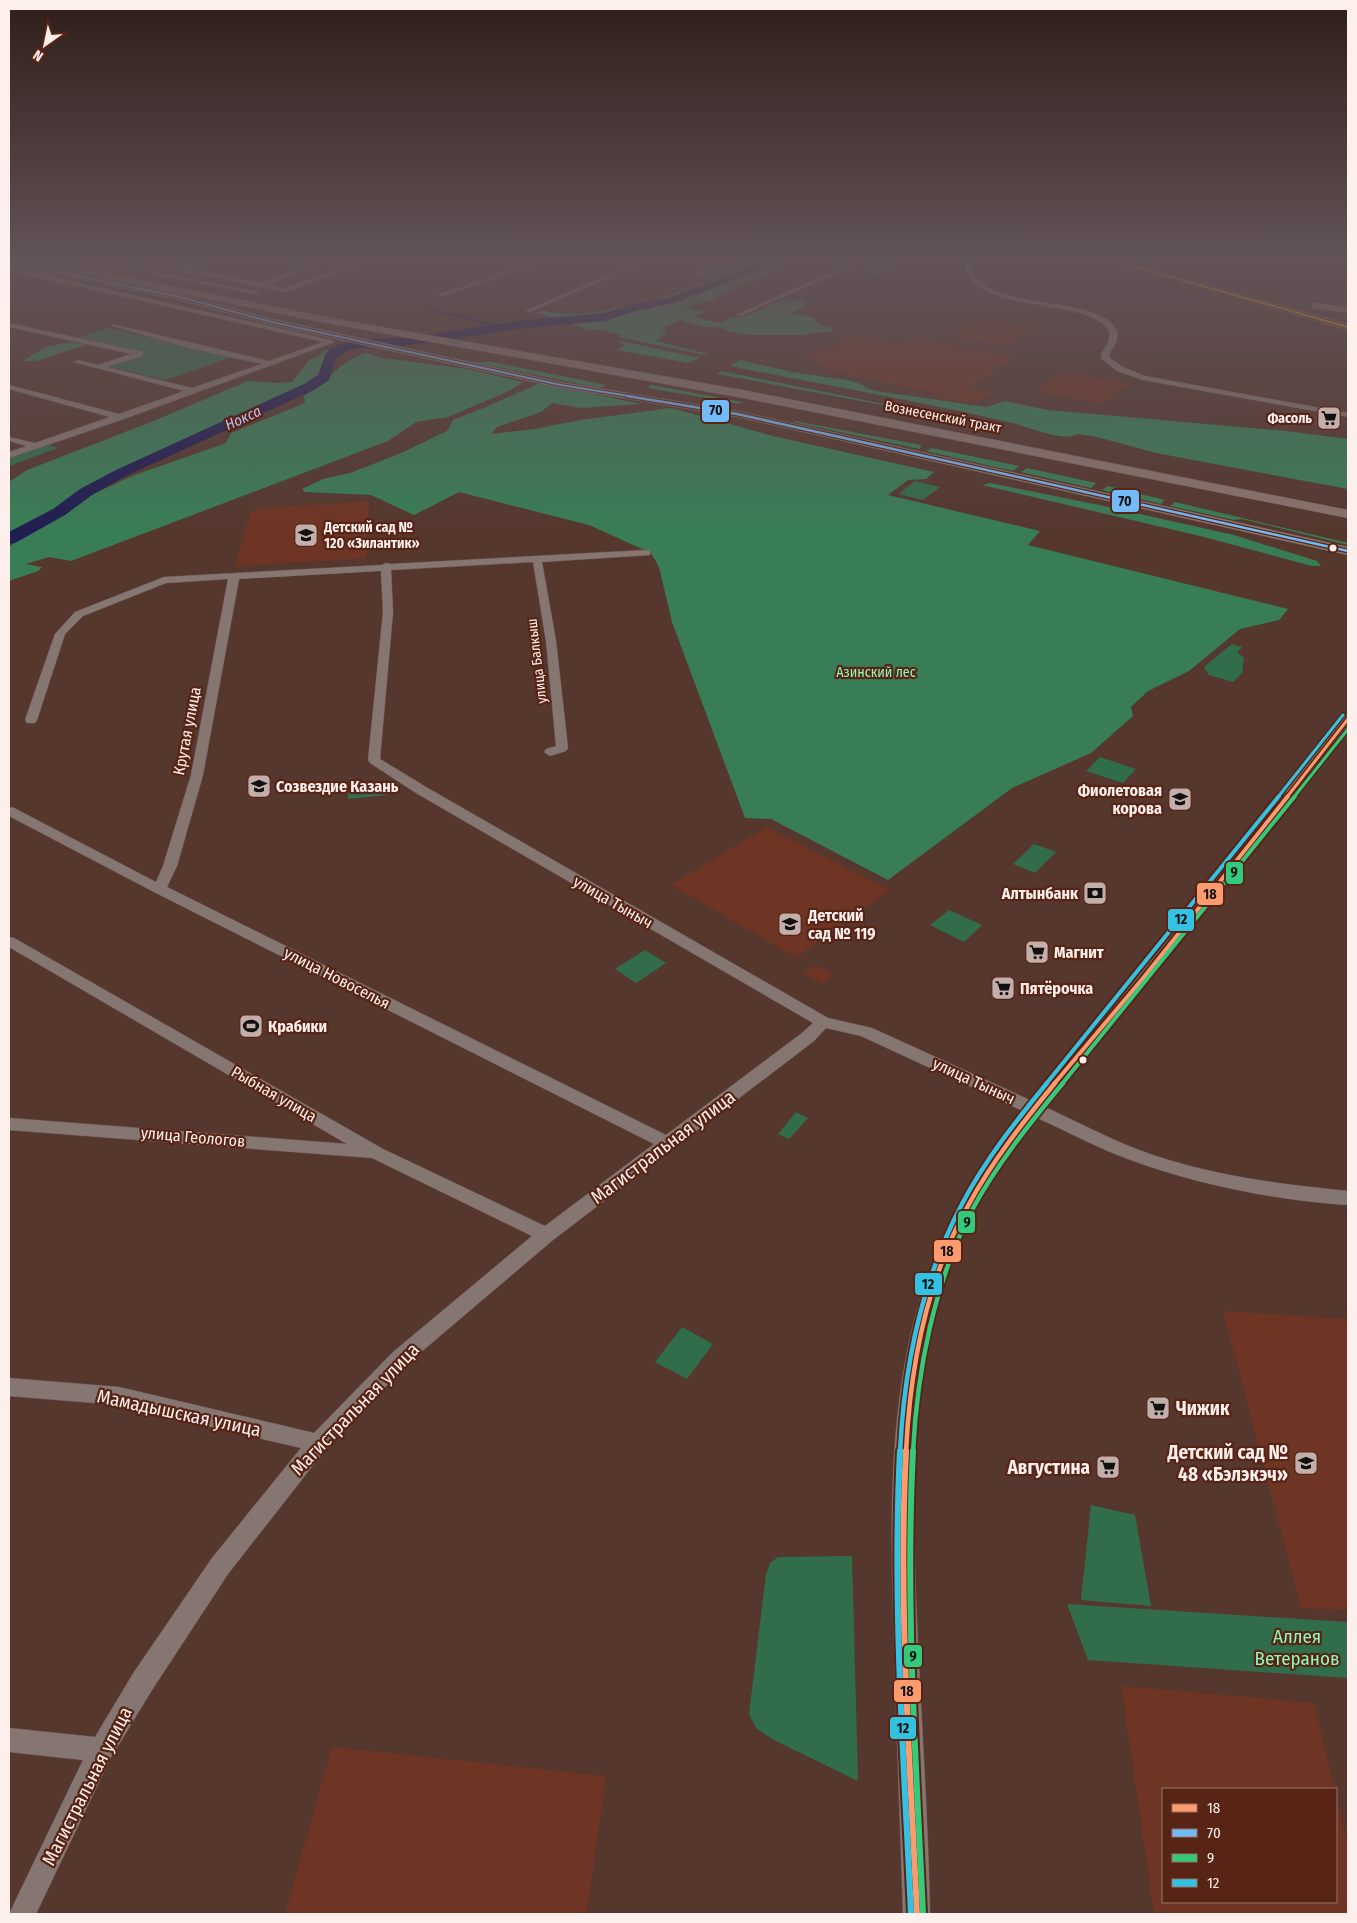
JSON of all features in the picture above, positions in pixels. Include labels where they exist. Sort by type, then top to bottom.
[{"type":"main road","name":"Вознесенский тракт","points":[[491,350],[743,394],[1348,514]]},
{"type":"main road","name":"Вознесенский тракт","points":[[531,350],[755,389],[1348,504]]},
{"type":"street","points":[[99,368],[140,354],[120,350]]},
{"type":"street","points":[[209,350],[268,363]]},
{"type":"street","points":[[9,455],[308,350]]},
{"type":"street","points":[[400,350],[562,385],[737,414],[1348,551]]},
{"type":"street","points":[[1108,350],[1105,354],[1106,359],[1120,369],[1143,378],[1348,415]]},
{"type":"street","points":[[78,362],[194,391]]},
{"type":"street","points":[[9,387],[121,417]]},
{"type":"street","points":[[9,439],[36,446]]},
{"type":"street","points":[[31,720],[60,634],[79,614],[164,580],[386,566],[647,553]]},
{"type":"street","name":"улица Балкыш","points":[[537,559],[551,641],[562,748],[550,752]]},
{"type":"street","name":"улица Тыныч","points":[[386,566],[388,612],[374,760],[420,790],[823,1022],[866,1032],[1132,1154],[1175,1170],[1254,1186],[1348,1198]]},
{"type":"street","name":"Крутая улица","points":[[159,889],[170,866],[197,775],[234,576]]},
{"type":"street","points":[[917,1914],[912,1826],[903,1528],[908,1421],[916,1354],[932,1293],[953,1237],[977,1188],[1014,1134],[1200,909],[1274,811],[1348,719]]},
{"type":"street","name":"улица Новоселья","points":[[9,811],[159,889],[667,1143]]},
{"type":"street","name":"Рыбная улица","points":[[9,941],[377,1153],[546,1236]]},
{"type":"street","name":"Магистральная улица","points":[[22,1914],[101,1750],[143,1681],[220,1566],[318,1443],[400,1358],[546,1236],[808,1037],[823,1022]]},
{"type":"street","name":"улица Геологов","points":[[9,1124],[377,1153]]},
{"type":"street","name":"Мамадышская улица","points":[[9,1387],[119,1396],[318,1443]]},
{"type":"street","points":[[9,1740],[101,1750]]},
{"type":"shaded area","points":[[820,350],[983,350],[1017,356],[969,387],[992,392],[975,404],[932,397],[937,394],[827,370],[819,363],[802,356]]},
{"type":"shaded area","points":[[1064,372],[1129,383],[1103,404],[1036,391]]},
{"type":"shaded area","name":"Детский сад № 120 «Зилантик»","points":[[369,501],[366,558],[236,566],[250,512],[259,508]]},
{"type":"shaded area","name":"Детский сад № 119","points":[[767,827],[890,890],[796,957],[671,885]]},
{"type":"shaded area","points":[[815,965],[834,975],[823,984],[804,973]]},
{"type":"shaded area","name":"Детский сад № 48 «Бэлэкэч»","points":[[1223,1311],[1348,1319],[1348,1610],[1301,1608]]},
{"type":"shaded area","points":[[1121,1686],[1314,1703],[1335,1788],[1162,1788],[1162,1903],[1337,1903],[1337,1798],[1348,1845],[1348,1914],[1154,1914]]},
{"type":"shaded area","points":[[332,1747],[606,1776],[587,1914],[285,1914]]},
{"type":"green space","points":[[41,350],[70,350],[36,361],[23,361]]},
{"type":"green space","points":[[124,350],[201,350],[232,357],[166,380],[107,366],[142,354]]},
{"type":"green space","points":[[334,350],[327,355],[320,377],[306,387],[107,475],[9,539],[9,482],[27,470],[151,422],[248,381],[292,382],[309,360],[318,357],[325,351]]},
{"type":"green space","points":[[618,350],[662,350],[700,358],[688,363]]},
{"type":"green space","points":[[680,350],[691,350],[708,354]]},
{"type":"green space","points":[[366,353],[382,358],[467,369],[523,382],[509,391],[448,417],[416,422],[388,441],[71,561],[49,557],[26,564],[42,567],[38,571],[9,581],[9,547],[40,522],[67,506],[132,476],[226,443],[231,433],[305,403],[304,396],[351,359]]},
{"type":"green space","points":[[740,360],[792,372],[847,380],[862,384],[866,388],[876,391],[986,407],[1005,401],[1048,410],[1286,431],[1348,439],[1348,489],[1156,453],[1097,437],[1078,434],[1072,436],[1055,435],[942,407],[730,366]]},
{"type":"green space","points":[[473,362],[492,362],[606,385],[600,388]]},
{"type":"green space","points":[[721,371],[884,404],[717,374]]},
{"type":"green space","name":"Азинский лес","points":[[540,383],[641,404],[581,408],[552,403],[541,412],[497,427],[491,434],[671,408],[773,436],[934,472],[926,479],[908,480],[888,495],[1040,531],[1028,545],[1288,609],[1279,620],[1240,629],[1189,671],[1148,691],[1131,707],[1133,716],[1091,753],[1012,788],[888,880],[771,819],[745,818],[672,622],[659,567],[651,553],[589,525],[459,492],[414,515],[371,495],[305,492],[302,489],[323,479],[350,473],[399,454],[447,431],[453,420]]},
{"type":"green space","points":[[651,385],[742,402],[740,404],[648,388]]},
{"type":"green space","points":[[793,422],[921,445],[920,449]]},
{"type":"green space","points":[[45,444],[58,448],[9,466],[9,457]]},
{"type":"green space","points":[[932,448],[1019,466],[1013,471],[926,451]]},
{"type":"green space","points":[[1027,468],[1096,483],[1091,488],[1021,472]]},
{"type":"green space","points":[[915,481],[940,487],[923,500],[898,494]]},
{"type":"green space","points":[[990,483],[1119,509],[1122,513],[1140,514],[1234,535],[1317,561],[1321,566],[1312,566],[1200,536],[982,485]]},
{"type":"green space","points":[[1108,486],[1165,500],[1161,504],[1102,490]]},
{"type":"green space","points":[[1175,502],[1348,543],[1348,545],[1242,519],[1234,520],[1170,506]]},
{"type":"green space","points":[[1232,644],[1242,647],[1237,652],[1244,658],[1242,673],[1233,682],[1209,675],[1204,667]]},
{"type":"green space","points":[[1100,757],[1136,769],[1123,783],[1086,771]]},
{"type":"green space","points":[[349,777],[368,784],[387,795],[348,799]]},
{"type":"green space","points":[[1034,844],[1056,852],[1035,873],[1013,864]]},
{"type":"green space","points":[[949,910],[982,925],[964,942],[930,925]]},
{"type":"green space","points":[[645,950],[666,963],[636,983],[615,969]]},
{"type":"green space","points":[[796,1112],[808,1118],[789,1139],[778,1134]]},
{"type":"green space","points":[[682,1327],[713,1344],[687,1379],[655,1362]]},
{"type":"green space","points":[[1091,1505],[1135,1515],[1151,1606],[1081,1600]]},
{"type":"green space","points":[[852,1556],[858,1781],[772,1739],[756,1728],[749,1714],[766,1574],[770,1563],[778,1557]]},
{"type":"green space","name":"Аллея Ветеранов","points":[[1067,1604],[1348,1622],[1348,1678],[1088,1660]]},
{"type":"waterway","name":"Нокса","points":[[9,539],[59,512],[86,492],[121,473],[309,387],[324,377],[331,356],[338,350]]},
{"type":"transit line","name":"70","points":[[399,350],[561,385],[737,414],[1348,551]]},
{"type":"transit line","name":"12","points":[[911,1914],[898,1599],[898,1493],[900,1440],[906,1387],[915,1335],[928,1284],[947,1234],[962,1203],[999,1144],[1167,937],[1343,715]]},
{"type":"transit line","name":"18","points":[[917,1914],[904,1599],[904,1493],[906,1441],[912,1388],[921,1337],[934,1286],[953,1236],[968,1205],[1005,1147],[1173,940],[1348,719]]},
{"type":"transit line","name":"9","points":[[923,1914],[911,1601],[911,1497],[918,1393],[927,1342],[940,1291],[958,1241],[972,1210],[1008,1153],[1348,729]]},
{"type":"place","name":"Фасоль","points":[[1329,418]]},
{"type":"place","name":"Детский сад № 120 «Зилантик»","points":[[306,535]]},
{"type":"place","name":"Созвездие Казань","points":[[259,786]]},
{"type":"place","name":"Фиолетовая корова","points":[[1180,799]]},
{"type":"place","name":"Алтынбанк","points":[[1095,893]]},
{"type":"place","name":"Детский сад № 119","points":[[790,924]]},
{"type":"place","name":"Магнит","points":[[1037,952]]},
{"type":"place","name":"Пятёрочка","points":[[1003,988]]},
{"type":"place","name":"Крабики","points":[[251,1026]]},
{"type":"place","name":"Чижик","points":[[1158,1408]]},
{"type":"place","name":"Детский сад № 48 «Бэлэкэч»","points":[[1306,1463]]},
{"type":"place","name":"Августина","points":[[1108,1467]]}]
